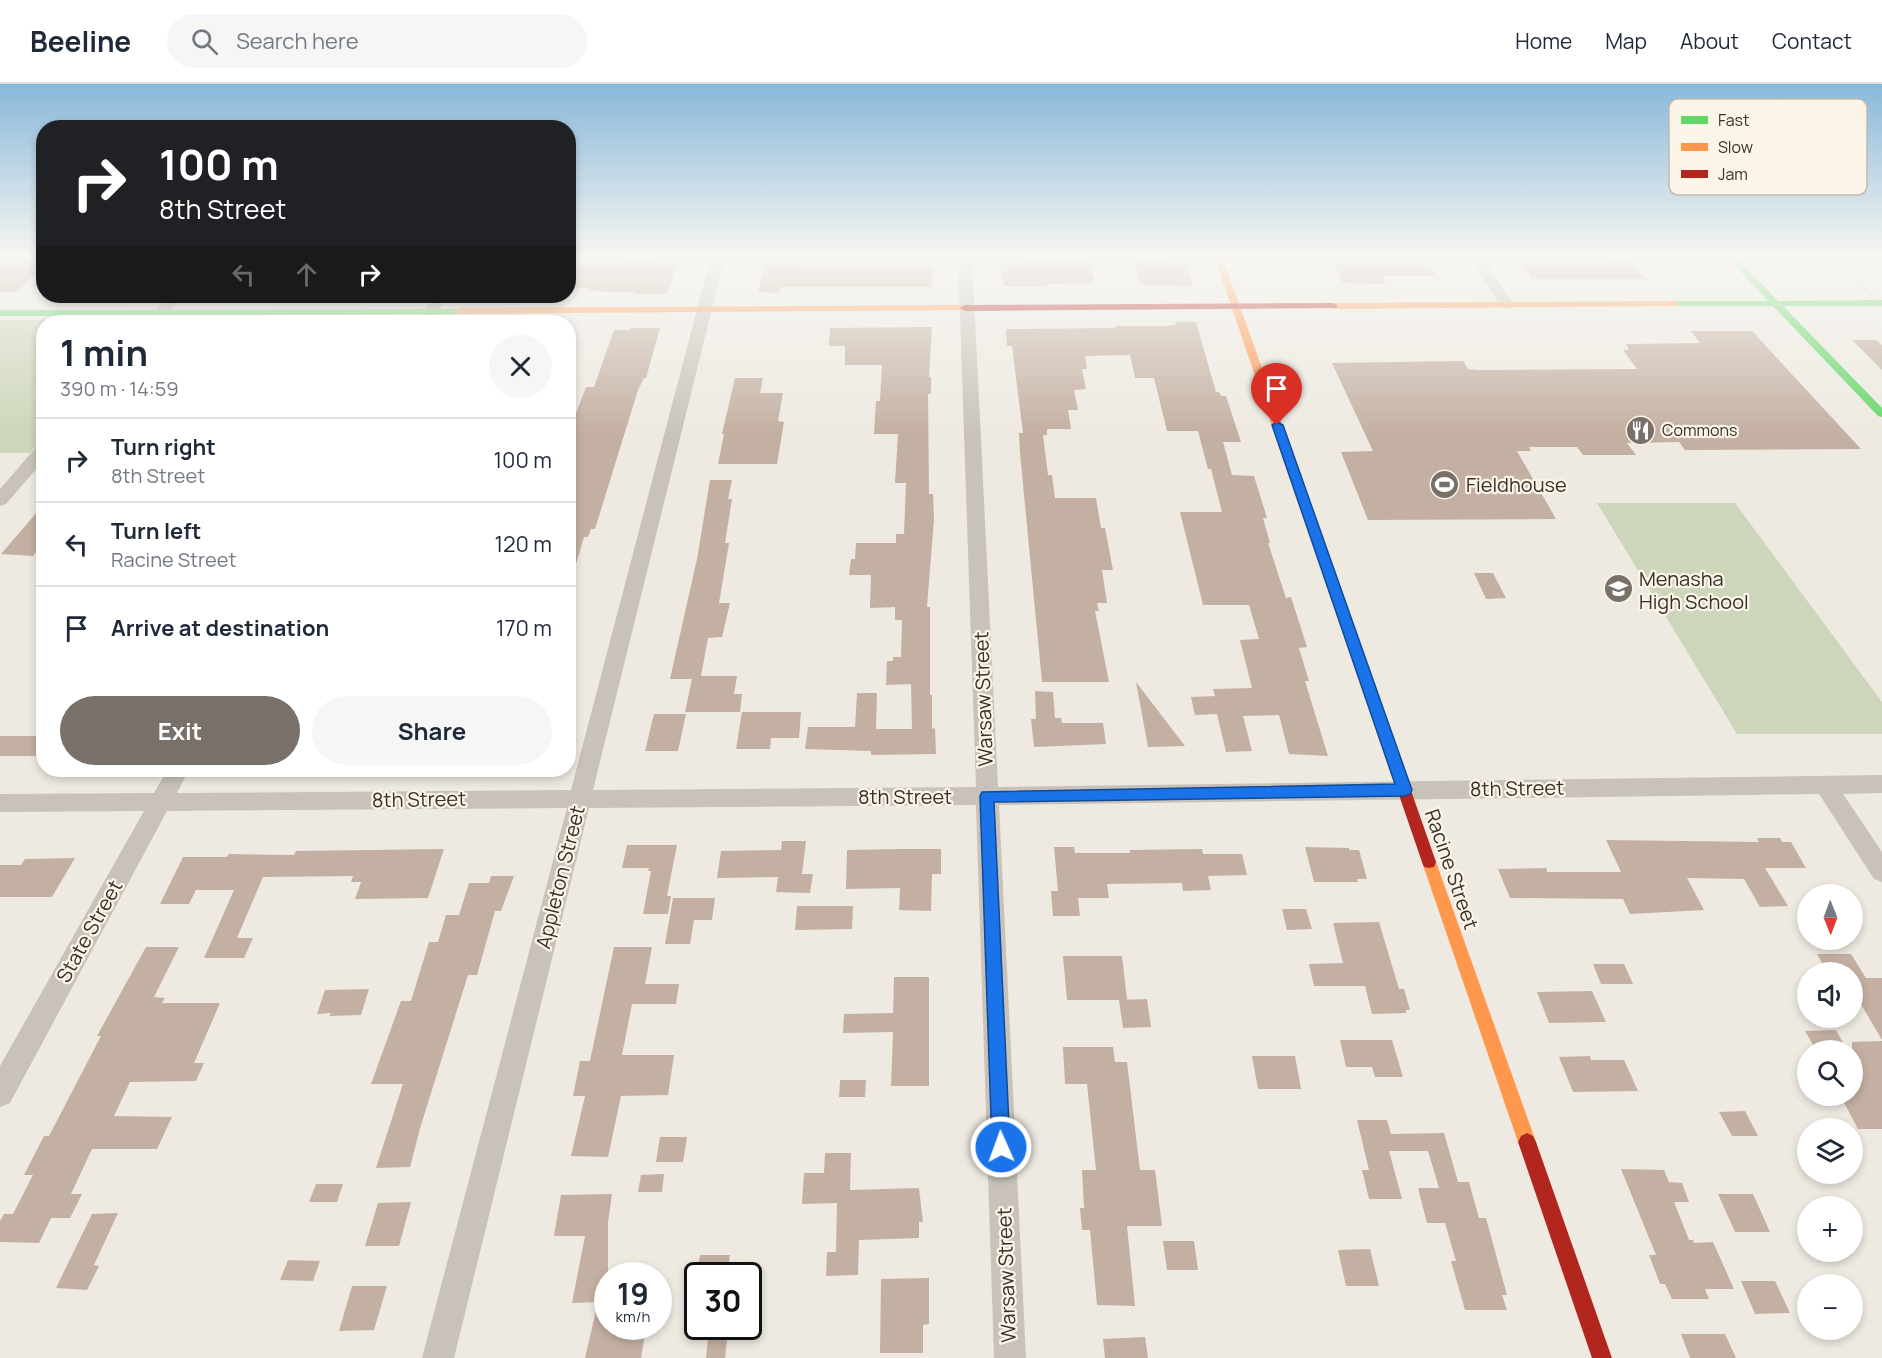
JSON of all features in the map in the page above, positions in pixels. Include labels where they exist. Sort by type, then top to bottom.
[{"type":"street","name":"Appleton Street","points":[[438,1358],[702,315]]},
{"type":"street","name":"Warsaw Street","points":[[967,315],[1010,1358]]},
{"type":"street","name":"Racine Street","points":[[1239,315],[1602,1358]]},
{"type":"street","points":[[1787,315],[1882,414]]},
{"type":"street","points":[[0,500],[36,458]]},
{"type":"street","name":"State Street","points":[[0,1093],[174,777]]},
{"type":"street","name":"8th Street","points":[[0,803],[580,797],[987,796],[1882,784]]},
{"type":"street","points":[[1825,785],[1882,872]]},
{"type":"green space","points":[[0,320],[36,320],[36,446],[30,453],[0,453]]},
{"type":"green space","points":[[1597,503],[1735,503],[1882,702],[1882,734],[1737,734]]},
{"type":"building","points":[[1175,322],[1196,322],[1216,392],[1219,392],[1221,396],[1226,396],[1241,442],[1223,442],[1232,475],[1254,476],[1267,518],[1263,518],[1270,543],[1268,543],[1286,598],[1291,597],[1307,647],[1299,648],[1309,681],[1305,681],[1328,756],[1289,754],[1279,715],[1243,716],[1252,751],[1226,752],[1217,714],[1195,715],[1191,697],[1215,696],[1213,689],[1252,688],[1240,640],[1259,639],[1249,605],[1203,605],[1180,512],[1222,512],[1211,469],[1208,469],[1198,431],[1167,431],[1154,378],[1135,378],[1130,355],[1085,356],[1087,369],[1082,369],[1086,389],[1074,390],[1078,410],[1068,410],[1071,429],[1047,429],[1047,435],[1043,435],[1048,475],[1052,475],[1055,498],[1096,498],[1101,528],[1105,528],[1113,570],[1102,570],[1107,603],[1097,603],[1099,611],[1095,611],[1109,682],[1042,682],[1020,453],[1019,433],[1023,433],[1012,346],[1007,346],[1006,329],[1166,326],[1176,325]]},
{"type":"building","points":[[932,327],[929,377],[931,377],[931,394],[928,394],[929,494],[933,494],[934,519],[927,607],[930,607],[930,695],[932,695],[932,729],[935,728],[936,754],[871,755],[871,751],[805,749],[808,727],[855,727],[857,693],[877,693],[876,729],[912,729],[911,684],[886,685],[887,661],[893,661],[893,657],[901,657],[902,620],[895,620],[895,607],[870,608],[871,575],[849,575],[851,559],[855,559],[856,543],[896,543],[896,534],[904,534],[906,483],[895,483],[898,434],[874,434],[876,401],[880,401],[882,365],[845,365],[845,346],[829,346],[830,328]]},
{"type":"building","points":[[631,328],[660,328],[646,378],[638,390],[595,529],[591,529],[588,537],[584,537],[576,564],[576,413],[586,387],[594,387],[614,330],[630,330]]},
{"type":"building","points":[[1691,331],[1752,331],[1861,449],[1685,450],[1679,442],[1627,443],[1636,455],[1583,455],[1577,447],[1529,447],[1531,451],[1517,451],[1556,519],[1368,520],[1341,452],[1373,451],[1332,363],[1463,361],[1468,369],[1478,370],[1637,369],[1623,350],[1629,350],[1626,344],[1700,343]]},
{"type":"building","points":[[1852,340],[1877,340],[1882,345],[1882,370]]},
{"type":"building","points":[[735,378],[763,378],[760,393],[783,393],[778,421],[784,422],[777,464],[718,464],[724,434],[722,434]]},
{"type":"building","points":[[710,480],[732,480],[728,499],[732,499],[725,543],[729,543],[719,603],[730,603],[722,637],[708,638],[701,676],[737,676],[734,694],[742,694],[740,712],[685,712],[692,679],[670,679],[697,559]]},
{"type":"building","points":[[36,513],[36,552],[33,556],[1,554]]},
{"type":"building","points":[[1474,573],[1493,573],[1506,598],[1486,599]]},
{"type":"building","points":[[1136,682],[1185,746],[1148,747]]},
{"type":"building","points":[[1035,691],[1053,692],[1055,718],[1061,718],[1062,723],[1103,723],[1106,744],[1034,747],[1031,719],[1036,719]]},
{"type":"building","points":[[742,712],[801,712],[799,738],[771,738],[770,749],[736,749]]},
{"type":"building","points":[[654,714],[686,714],[678,751],[645,751]]},
{"type":"building","points":[[0,736],[36,736],[36,756],[0,756]]},
{"type":"building","points":[[1757,838],[1780,838],[1782,842],[1791,842],[1806,868],[1765,868],[1788,906],[1760,907],[1744,879],[1687,878],[1704,910],[1630,914],[1623,899],[1510,898],[1498,869],[1546,868],[1547,872],[1621,872],[1606,840],[1759,842]]},
{"type":"building","points":[[782,841],[806,841],[802,874],[813,874],[810,893],[776,892],[778,877],[717,878],[721,851],[781,850]]},
{"type":"building","points":[[627,845],[677,845],[667,896],[671,896],[668,914],[643,914],[651,871],[648,871],[649,868],[622,868]]},
{"type":"building","points":[[1054,847],[1074,847],[1075,853],[1202,849],[1203,854],[1242,854],[1247,875],[1208,876],[1211,890],[1183,891],[1182,883],[1107,884],[1109,898],[1078,898],[1080,916],[1053,916],[1051,891],[1058,891]]},
{"type":"building","points":[[1305,847],[1359,850],[1367,879],[1357,879],[1358,882],[1314,882]]},
{"type":"building","points":[[444,849],[428,898],[355,899],[361,882],[351,882],[353,876],[263,877],[237,938],[253,938],[244,958],[204,958],[234,890],[196,890],[189,904],[160,904],[183,857],[227,857],[229,854],[294,855],[296,851]]},
{"type":"building","points":[[941,849],[941,874],[932,874],[931,911],[899,910],[900,888],[846,889],[847,850]]},
{"type":"building","points":[[75,858],[52,897],[0,897],[0,865],[21,865],[25,859]]},
{"type":"building","points":[[491,876],[514,876],[501,911],[495,911],[477,975],[468,975],[410,1167],[376,1168],[403,1084],[371,1084],[401,1001],[411,1001],[429,942],[438,942],[446,915],[459,915],[469,883],[489,883]]},
{"type":"building","points":[[673,898],[715,898],[712,920],[694,920],[690,944],[665,944]]},
{"type":"building","points":[[797,906],[853,906],[852,929],[795,930]]},
{"type":"building","points":[[1282,909],[1306,909],[1312,929],[1287,930]]},
{"type":"building","points":[[1379,922],[1399,989],[1404,989],[1410,1010],[1406,1010],[1406,1013],[1372,1014],[1365,986],[1314,986],[1309,964],[1343,963],[1333,923]]},
{"type":"building","points":[[146,947],[179,947],[154,997],[165,998],[162,1003],[220,1003],[194,1063],[204,1063],[196,1081],[130,1082],[114,1116],[172,1117],[157,1149],[92,1149],[71,1194],[82,1194],[70,1218],[51,1218],[39,1243],[0,1242],[0,1221],[4,1214],[13,1214],[33,1175],[24,1175],[44,1136],[49,1136],[101,1036],[97,1036]]},
{"type":"building","points":[[614,947],[652,947],[645,984],[679,984],[676,1004],[632,1004],[622,1055],[674,1055],[668,1095],[621,1096],[608,1157],[571,1156],[585,1096],[573,1096],[580,1061],[590,1061]]},
{"type":"building","points":[[1817,954],[1851,954],[1856,962],[1821,962]]},
{"type":"building","points":[[1063,956],[1122,956],[1127,1000],[1067,1000]]},
{"type":"building","points":[[1593,964],[1624,964],[1633,984],[1601,984]]},
{"type":"building","points":[[1863,973],[1866,978],[1882,978],[1882,1040],[1863,1008]]},
{"type":"building","points":[[894,977],[929,977],[929,1086],[891,1086],[893,1032],[843,1033],[844,1014],[893,1013]]},
{"type":"building","points":[[369,989],[361,1015],[317,1014],[325,990]]},
{"type":"building","points":[[1592,991],[1606,1022],[1549,1023],[1537,992]]},
{"type":"building","points":[[1147,999],[1151,1027],[1123,1028],[1119,1000]]},
{"type":"building","points":[[1836,1030],[1842,1040],[1810,1040],[1805,1031]]},
{"type":"building","points":[[1340,1040],[1392,1040],[1403,1077],[1375,1077],[1372,1067],[1346,1067]]},
{"type":"building","points":[[1882,1041],[1882,1129],[1863,1129],[1863,1118],[1852,1118],[1846,1106],[1863,1106],[1863,1042]]},
{"type":"building","points":[[1063,1047],[1113,1047],[1115,1062],[1127,1062],[1140,1170],[1155,1170],[1162,1226],[1127,1226],[1135,1306],[1097,1305],[1090,1230],[1082,1230],[1080,1208],[1084,1208],[1082,1170],[1096,1170],[1087,1084],[1065,1084]]},
{"type":"building","points":[[1252,1056],[1295,1056],[1301,1089],[1258,1089]]},
{"type":"building","points":[[1590,1056],[1591,1060],[1624,1060],[1638,1091],[1573,1092],[1559,1057]]},
{"type":"building","points":[[840,1080],[866,1080],[865,1097],[839,1097]]},
{"type":"building","points":[[1745,1111],[1758,1136],[1732,1136],[1719,1112]]},
{"type":"building","points":[[1357,1120],[1387,1120],[1391,1134],[1444,1133],[1458,1182],[1469,1182],[1479,1218],[1486,1218],[1507,1295],[1502,1295],[1507,1310],[1465,1310],[1451,1261],[1456,1261],[1445,1223],[1427,1223],[1418,1188],[1439,1188],[1428,1151],[1389,1151],[1402,1199],[1369,1199],[1362,1170],[1369,1170]]},
{"type":"building","points":[[660,1137],[687,1137],[683,1162],[656,1162]]},
{"type":"building","points":[[825,1153],[851,1153],[850,1190],[919,1188],[923,1222],[919,1222],[919,1238],[859,1240],[858,1275],[826,1276],[827,1252],[836,1252],[837,1203],[802,1204],[804,1173],[824,1173]]},
{"type":"building","points":[[1621,1169],[1664,1170],[1669,1182],[1682,1183],[1689,1202],[1674,1202],[1689,1240],[1693,1240],[1694,1243],[1713,1242],[1734,1289],[1705,1289],[1709,1299],[1672,1299],[1665,1284],[1660,1284],[1649,1255],[1656,1255]]},
{"type":"building","points":[[664,1174],[662,1192],[638,1192],[641,1175]]},
{"type":"building","points":[[316,1184],[343,1184],[337,1202],[309,1202]]},
{"type":"building","points":[[612,1194],[608,1222],[608,1262],[594,1262],[594,1302],[572,1303],[585,1236],[554,1236],[561,1195]]},
{"type":"building","points":[[1718,1194],[1753,1194],[1770,1232],[1735,1232]]},
{"type":"building","points":[[411,1202],[399,1246],[365,1246],[378,1203]]},
{"type":"building","points":[[118,1213],[94,1265],[99,1266],[87,1290],[56,1288],[92,1214]]},
{"type":"building","points":[[1163,1241],[1194,1241],[1198,1270],[1167,1270]]},
{"type":"building","points":[[1370,1249],[1379,1286],[1346,1286],[1338,1250]]},
{"type":"building","points":[[700,1255],[730,1255],[729,1262],[699,1262]]},
{"type":"building","points":[[288,1260],[320,1261],[313,1281],[280,1280]]},
{"type":"building","points":[[929,1278],[929,1324],[923,1325],[923,1353],[880,1353],[881,1279]]},
{"type":"building","points":[[1741,1281],[1775,1281],[1790,1313],[1755,1314]]},
{"type":"building","points":[[352,1286],[387,1286],[374,1330],[339,1331]]},
{"type":"building","points":[[594,1319],[594,1340],[644,1340],[641,1358],[585,1358]]},
{"type":"building","points":[[1681,1334],[1725,1334],[1736,1358],[1690,1358]]},
{"type":"building","points":[[1145,1337],[1148,1358],[1105,1358],[1103,1339]]},
{"type":"building","points":[[708,1340],[727,1340],[725,1358],[706,1358]]},
{"type":"traffic: fast","points":[[1787,315],[1882,414]]},
{"type":"traffic: slow","points":[[1239,315],[1318,542]]},
{"type":"traffic: slow","points":[[1429,862],[1527,1142]]},
{"type":"traffic: jam","points":[[1318,542],[1429,862]]},
{"type":"traffic: jam","points":[[1527,1142],[1602,1358]]},
{"type":"place","name":"Commons","points":[[1641,430]]},
{"type":"place","name":"Fieldhouse","points":[[1445,484]]},
{"type":"place","name":"Menasha High School","points":[[1618,589]]},
{"type":"route","points":[[1001,1147],[987,796],[1404,790],[1277,425]]}]
